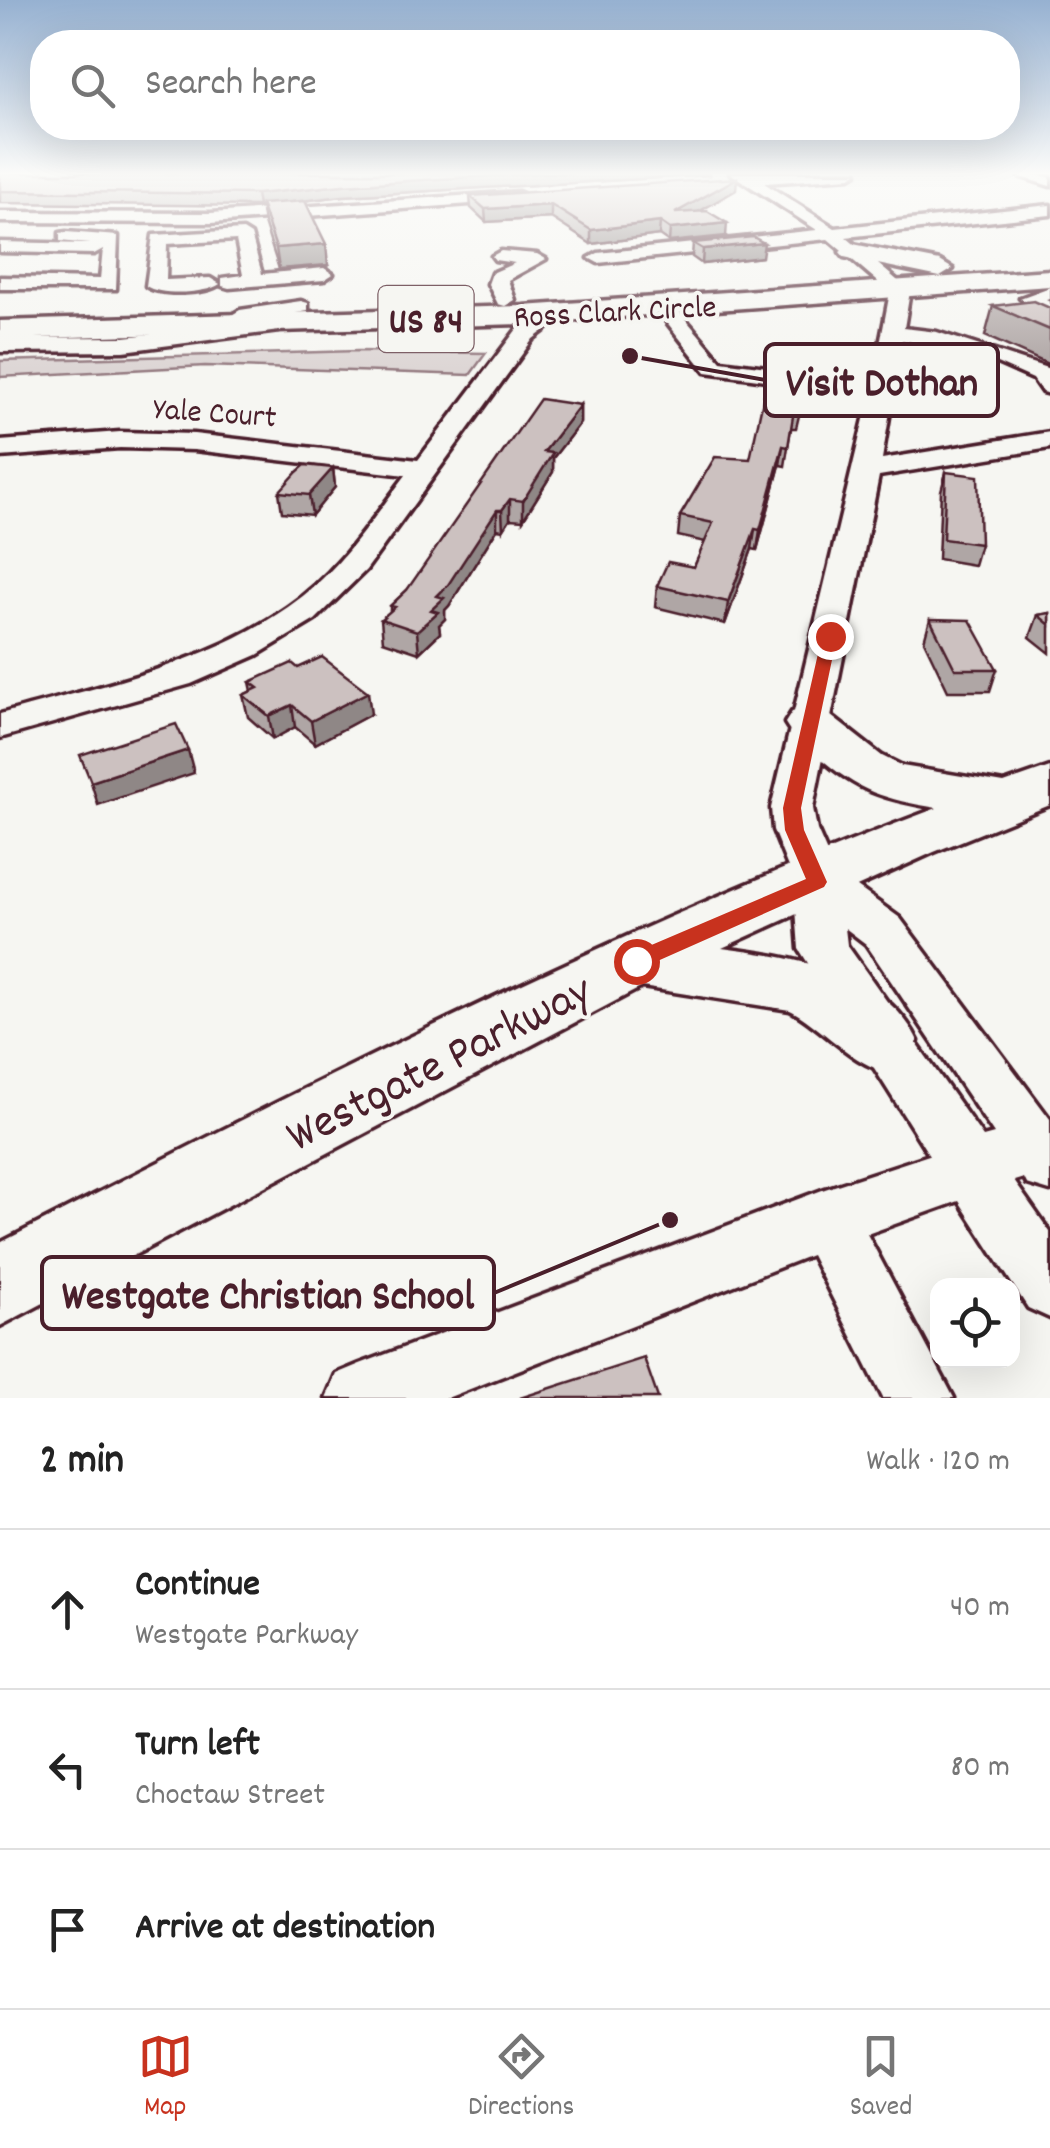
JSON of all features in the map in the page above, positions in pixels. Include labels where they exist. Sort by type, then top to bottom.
[{"type":"highway","name":"Ross Clark Circle","points":[[881,288],[958,270],[1050,262]]},
{"type":"highway","points":[[819,289],[855,306],[881,288],[899,264],[958,270]]},
{"type":"highway","name":"Ross Clark Circle","points":[[0,314],[197,280],[305,315],[1050,278]]},
{"type":"highway","name":"Ross Clark Circle","points":[[0,330],[197,280]]},
{"type":"highway","name":"Ross Clark Circle","points":[[494,308],[555,313],[665,307],[819,289]]},
{"type":"main road","points":[[810,723],[864,768],[890,782],[1028,794]]},
{"type":"main road","name":"Westgate Parkway","points":[[0,1286],[331,1111],[636,961],[1028,794]]},
{"type":"main road","points":[[636,961],[800,985],[832,1000],[885,1041]]},
{"type":"street","points":[[103,238],[112,240],[112,248],[133,285]]},
{"type":"street","points":[[34,345],[197,280],[240,238]]},
{"type":"street","points":[[244,238],[254,280]]},
{"type":"street","points":[[598,258],[774,238]]},
{"type":"street","points":[[836,238],[928,337],[1042,374],[1050,386]]},
{"type":"street","points":[[133,285],[158,239],[197,280]]},
{"type":"street","points":[[501,256],[537,259],[499,277],[494,308],[525,334]]},
{"type":"street","points":[[0,283],[133,285],[324,274]]},
{"type":"street","points":[[881,288],[883,389],[792,808],[795,830],[817,882],[824,949],[1050,1286]]},
{"type":"street","points":[[1050,293],[1030,298],[1050,311]]},
{"type":"street","points":[[665,307],[714,368],[883,389]]},
{"type":"street","points":[[0,726],[178,676],[276,631],[329,592],[525,334],[555,313]]},
{"type":"street","points":[[0,345],[124,344],[305,315]]},
{"type":"street","points":[[866,470],[1050,440]]},
{"type":"street","name":"Yale Court","points":[[0,450],[106,441],[176,441],[424,470]]},
{"type":"street","points":[[360,1398],[825,1219],[972,1169],[1043,1157],[883,931],[817,882]]},
{"type":"street","points":[[825,1219],[920,1398]]},
{"type":"shaded area","points":[[358,351],[486,353],[470,375],[205,366],[0,377],[0,361]]},
{"type":"building","points":[[273,238],[323,238],[326,244],[276,248]]},
{"type":"building","points":[[755,238],[764,243],[703,249],[693,243]]},
{"type":"building","points":[[1034,301],[1050,308],[1050,330],[993,306]]},
{"type":"building","points":[[767,381],[805,385],[799,410],[794,410],[788,447],[783,446],[760,530],[755,529],[728,602],[657,586],[668,562],[694,567],[713,523],[680,516],[715,457],[750,459]]},
{"type":"building","points":[[540,399],[580,405],[544,452],[553,453],[523,501],[510,499],[502,510],[497,510],[437,596],[444,598],[431,610],[438,612],[417,631],[381,619],[395,607],[390,606],[407,590]]},
{"type":"building","points":[[305,465],[333,468],[309,495],[279,492],[297,472]]},
{"type":"building","points":[[946,472],[978,476],[980,544],[943,539]]},
{"type":"building","points":[[1050,613],[1050,625],[1038,615]]},
{"type":"building","points":[[930,619],[970,620],[997,669],[955,669]]},
{"type":"building","points":[[322,657],[368,692],[311,721],[292,705],[269,716],[243,695],[258,688],[250,682],[292,663],[298,668]]},
{"type":"building","points":[[176,724],[188,750],[91,782],[80,755]]},
{"type":"building","points":[[644,1358],[658,1398],[520,1398]]},
{"type":"place","name":"Visit Dothan","points":[[630,356]]},
{"type":"place","name":"Westgate Christian School","points":[[670,1220]]},
{"type":"route","points":[[636,961],[817,882],[795,830],[792,808],[830,636]]}]
